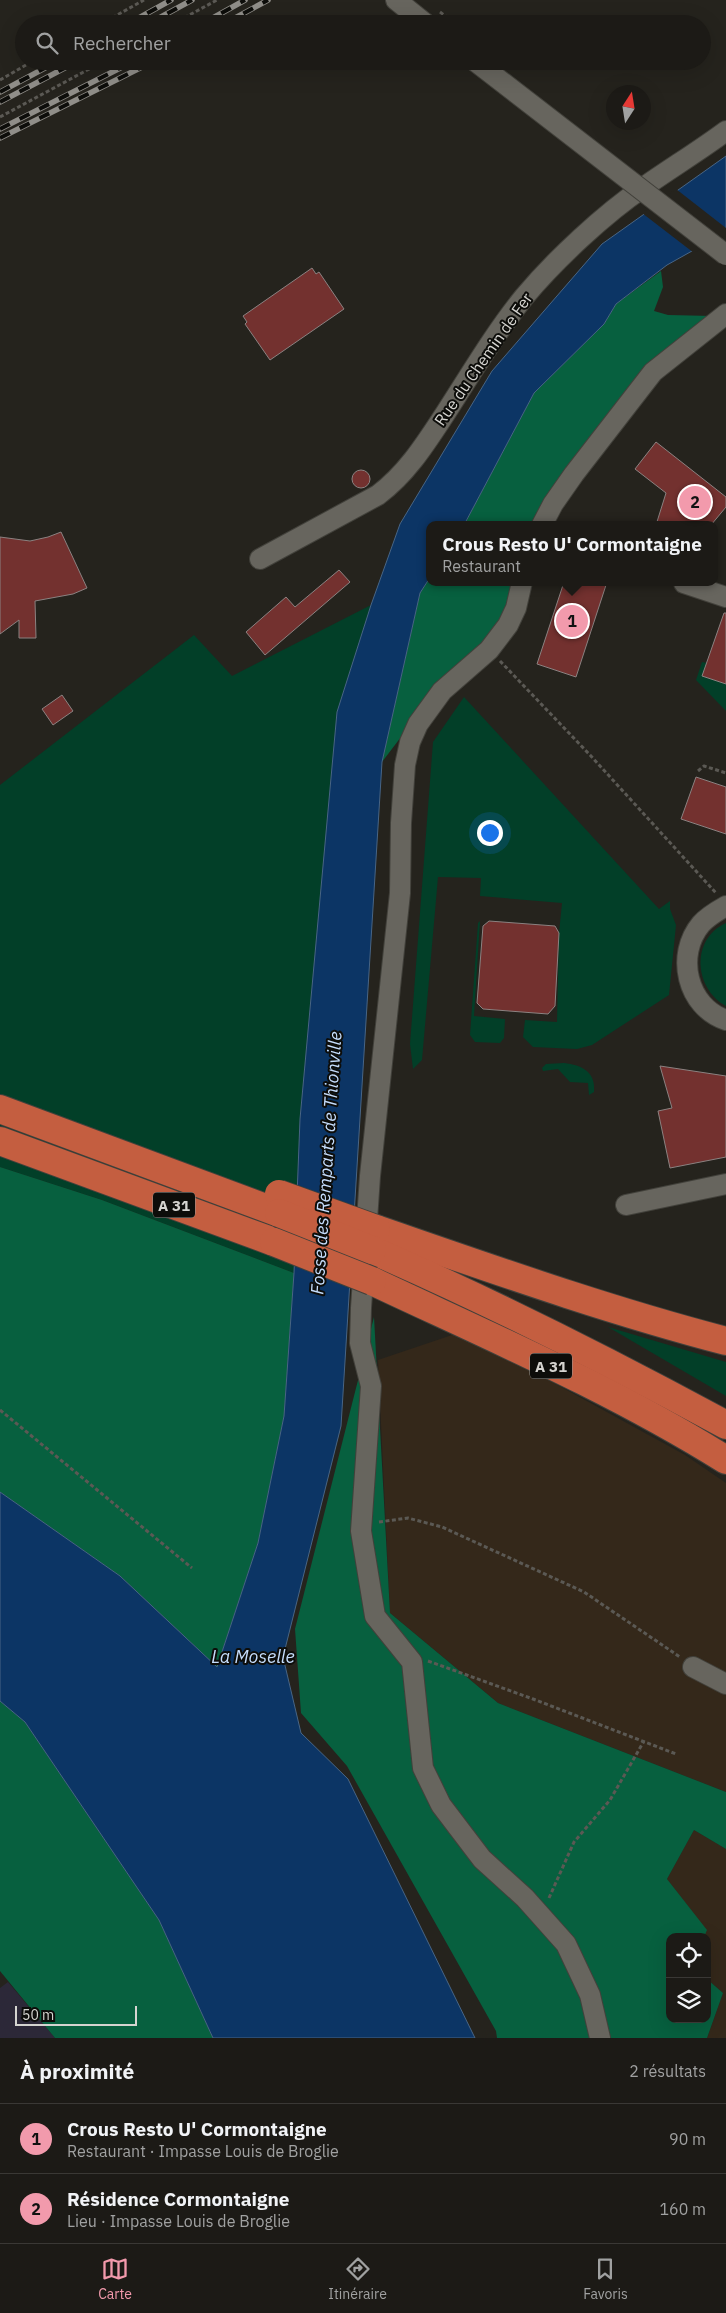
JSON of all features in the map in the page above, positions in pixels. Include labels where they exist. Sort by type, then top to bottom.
[{"type":"highway","points":[[0,1109],[111,1149],[162,1155],[374,1240],[539,1285],[668,1326],[726,1341]]},
{"type":"highway","name":"A 31","points":[[0,1142],[274,1242],[372,1282],[638,1410],[726,1460]]},
{"type":"highway","name":"A 31","points":[[374,1240],[620,1367],[726,1426]]},
{"type":"street","points":[[396,0],[415,15]]},
{"type":"street","points":[[487,70],[726,255]]},
{"type":"street","name":"Rue du Chemin de Fer","points":[[260,559],[378,495],[393,484],[420,452],[509,318],[545,274],[609,214],[643,187],[697,153],[726,131]]},
{"type":"street","points":[[544,521],[553,504],[574,474],[653,372],[726,314]]},
{"type":"street","points":[[521,586],[508,625],[489,650],[442,692],[418,724],[410,742],[405,765],[401,823],[400,892],[370,1176],[361,1308],[360,1343],[371,1386],[361,1524],[375,1616],[412,1662],[422,1768],[440,1805],[482,1859],[525,1898],[566,1944],[590,1995],[600,2038]]},
{"type":"street","points":[[693,586],[726,597]]},
{"type":"street","points":[[722,901],[700,924],[691,940],[686,958],[687,976],[694,993],[705,1008],[726,1020]]},
{"type":"street","points":[[626,1205],[726,1184]]},
{"type":"street","points":[[693,1667],[726,1684]]},
{"type":"path","points":[[117,15],[144,0]]},
{"type":"path","points":[[190,15],[217,0]]},
{"type":"path","points":[[0,80],[17,70]]},
{"type":"path","points":[[0,117],[87,70]]},
{"type":"path","points":[[489,650],[590,755],[722,901]]},
{"type":"path","points":[[698,771],[704,766],[726,773]]},
{"type":"path","points":[[0,1410],[192,1568]]},
{"type":"path","points":[[361,1524],[408,1518],[442,1528],[584,1592],[693,1667]]},
{"type":"path","points":[[412,1662],[428,1661],[676,1754]]},
{"type":"path","points":[[548,1900],[574,1842],[610,1800],[644,1741]]},
{"type":"shaded area","points":[[461,1332],[685,1455],[726,1483],[726,1792],[498,1703],[390,1613],[378,1360]]},
{"type":"shaded area","points":[[694,1830],[726,1849],[726,2038],[707,2038],[723,1993],[711,1982],[711,1933],[705,1933],[706,1930],[667,1879]]},
{"type":"shaded area","points":[[8,1982],[55,2038],[0,2038],[0,1988]]},
{"type":"green space","points":[[661,271],[663,287],[654,311],[668,315],[713,316],[537,521],[466,521],[534,393],[604,324],[616,304]]},
{"type":"green space","points":[[426,584],[426,586],[515,586],[505,615],[490,642],[420,712],[382,762],[420,593]]},
{"type":"green space","points":[[371,605],[337,712],[300,1119],[294,1273],[102,1200],[0,1167],[0,785],[194,635],[232,676]]},
{"type":"green space","points":[[702,662],[707,663],[726,684],[726,711],[696,680]]},
{"type":"green space","points":[[464,697],[659,909],[670,901],[670,909],[676,925],[669,995],[592,1045],[577,1049],[533,1047],[523,1037],[525,1020],[557,1022],[559,933],[562,903],[480,896],[481,878],[438,877],[422,1060],[413,1069],[410,1044],[433,742]]},
{"type":"green space","points":[[480,921],[474,1016],[505,1019],[504,1038],[500,1043],[475,1042],[470,1035],[478,923]]},
{"type":"green space","points":[[726,923],[726,1006],[715,998],[707,988],[700,964],[706,940],[714,930]]},
{"type":"green space","points":[[564,1063],[577,1066],[586,1071],[593,1079],[594,1092],[589,1095],[588,1083],[570,1082],[558,1069],[543,1071],[542,1068],[546,1064]]},
{"type":"green space","points":[[0,1167],[102,1200],[294,1273],[284,1416],[258,1543],[217,1667],[120,1576],[0,1492]]},
{"type":"green space","points":[[374,1317],[390,1613],[498,1703],[726,1792],[726,1849],[694,1830],[667,1879],[707,1930],[706,1933],[666,1933],[666,2023],[711,2023],[711,1982],[723,1993],[707,2038],[497,2038],[496,2031],[347,1766],[301,1713],[295,1629]]},
{"type":"green space","points":[[608,1327],[726,1362],[726,1396]]},
{"type":"green space","points":[[0,1701],[25,1722],[159,1920],[213,2038],[55,2038],[0,1971]]},
{"type":"water","points":[[726,156],[726,232],[667,265],[616,304],[604,324],[534,393],[466,521],[426,521],[426,584],[420,593],[382,762],[341,1426],[283,1657],[301,1733],[348,1779],[475,2038],[213,2038],[159,1920],[25,1722],[0,1701],[0,1492],[120,1576],[217,1667],[258,1543],[284,1416],[294,1273],[300,1119],[337,712],[371,605],[400,524],[492,371],[602,244]]},
{"type":"pier","points":[[676,189],[726,228],[726,235],[694,253],[642,213]]},
{"type":"building","points":[[312,268],[316,274],[319,272],[344,309],[270,360],[245,324],[247,322],[243,316]]},
{"type":"building","points":[[656,442],[726,497],[726,507],[714,521],[657,521],[666,493],[635,469]]},
{"type":"building","points":[[357,470],[365,470],[370,475],[368,486],[357,488],[352,483],[352,475]]},
{"type":"building","points":[[61,532],[87,588],[73,594],[35,601],[36,638],[19,638],[19,620],[0,634],[0,537],[30,541]]},
{"type":"building","points":[[339,570],[350,582],[265,655],[246,632],[286,597],[295,607]]},
{"type":"building","points":[[563,586],[606,586],[576,677],[537,664]]},
{"type":"building","points":[[724,613],[726,613],[726,684],[702,676]]},
{"type":"building","points":[[62,695],[73,711],[53,725],[42,709]]},
{"type":"building","points":[[696,777],[726,787],[726,834],[681,819]]},
{"type":"building","points":[[489,921],[555,926],[559,933],[555,1006],[548,1014],[483,1009],[477,1003],[483,926]]},
{"type":"building","points":[[660,1066],[726,1076],[726,1157],[670,1168],[658,1111],[672,1108]]},
{"type":"railway","points":[[144,15],[171,0]]},
{"type":"railway","points":[[164,15],[192,0]]},
{"type":"railway","points":[[218,15],[245,0]]},
{"type":"railway","points":[[240,15],[268,0]]},
{"type":"railway","points":[[0,92],[41,70]]},
{"type":"railway","points":[[0,102],[61,70]]},
{"type":"railway","points":[[0,129],[116,70]]},
{"type":"railway","points":[[0,138],[136,70]]},
{"type":"place","name":"Résidence Cormontaigne","points":[[695,502]]},
{"type":"place","name":"Crous Resto U' Cormontaigne","points":[[572,621]]},
{"type":"water label","name":"Fosse des Remparts de Thionville","points":[[326,1163]]},
{"type":"water label","name":"La Moselle","points":[[253,1656]]}]
